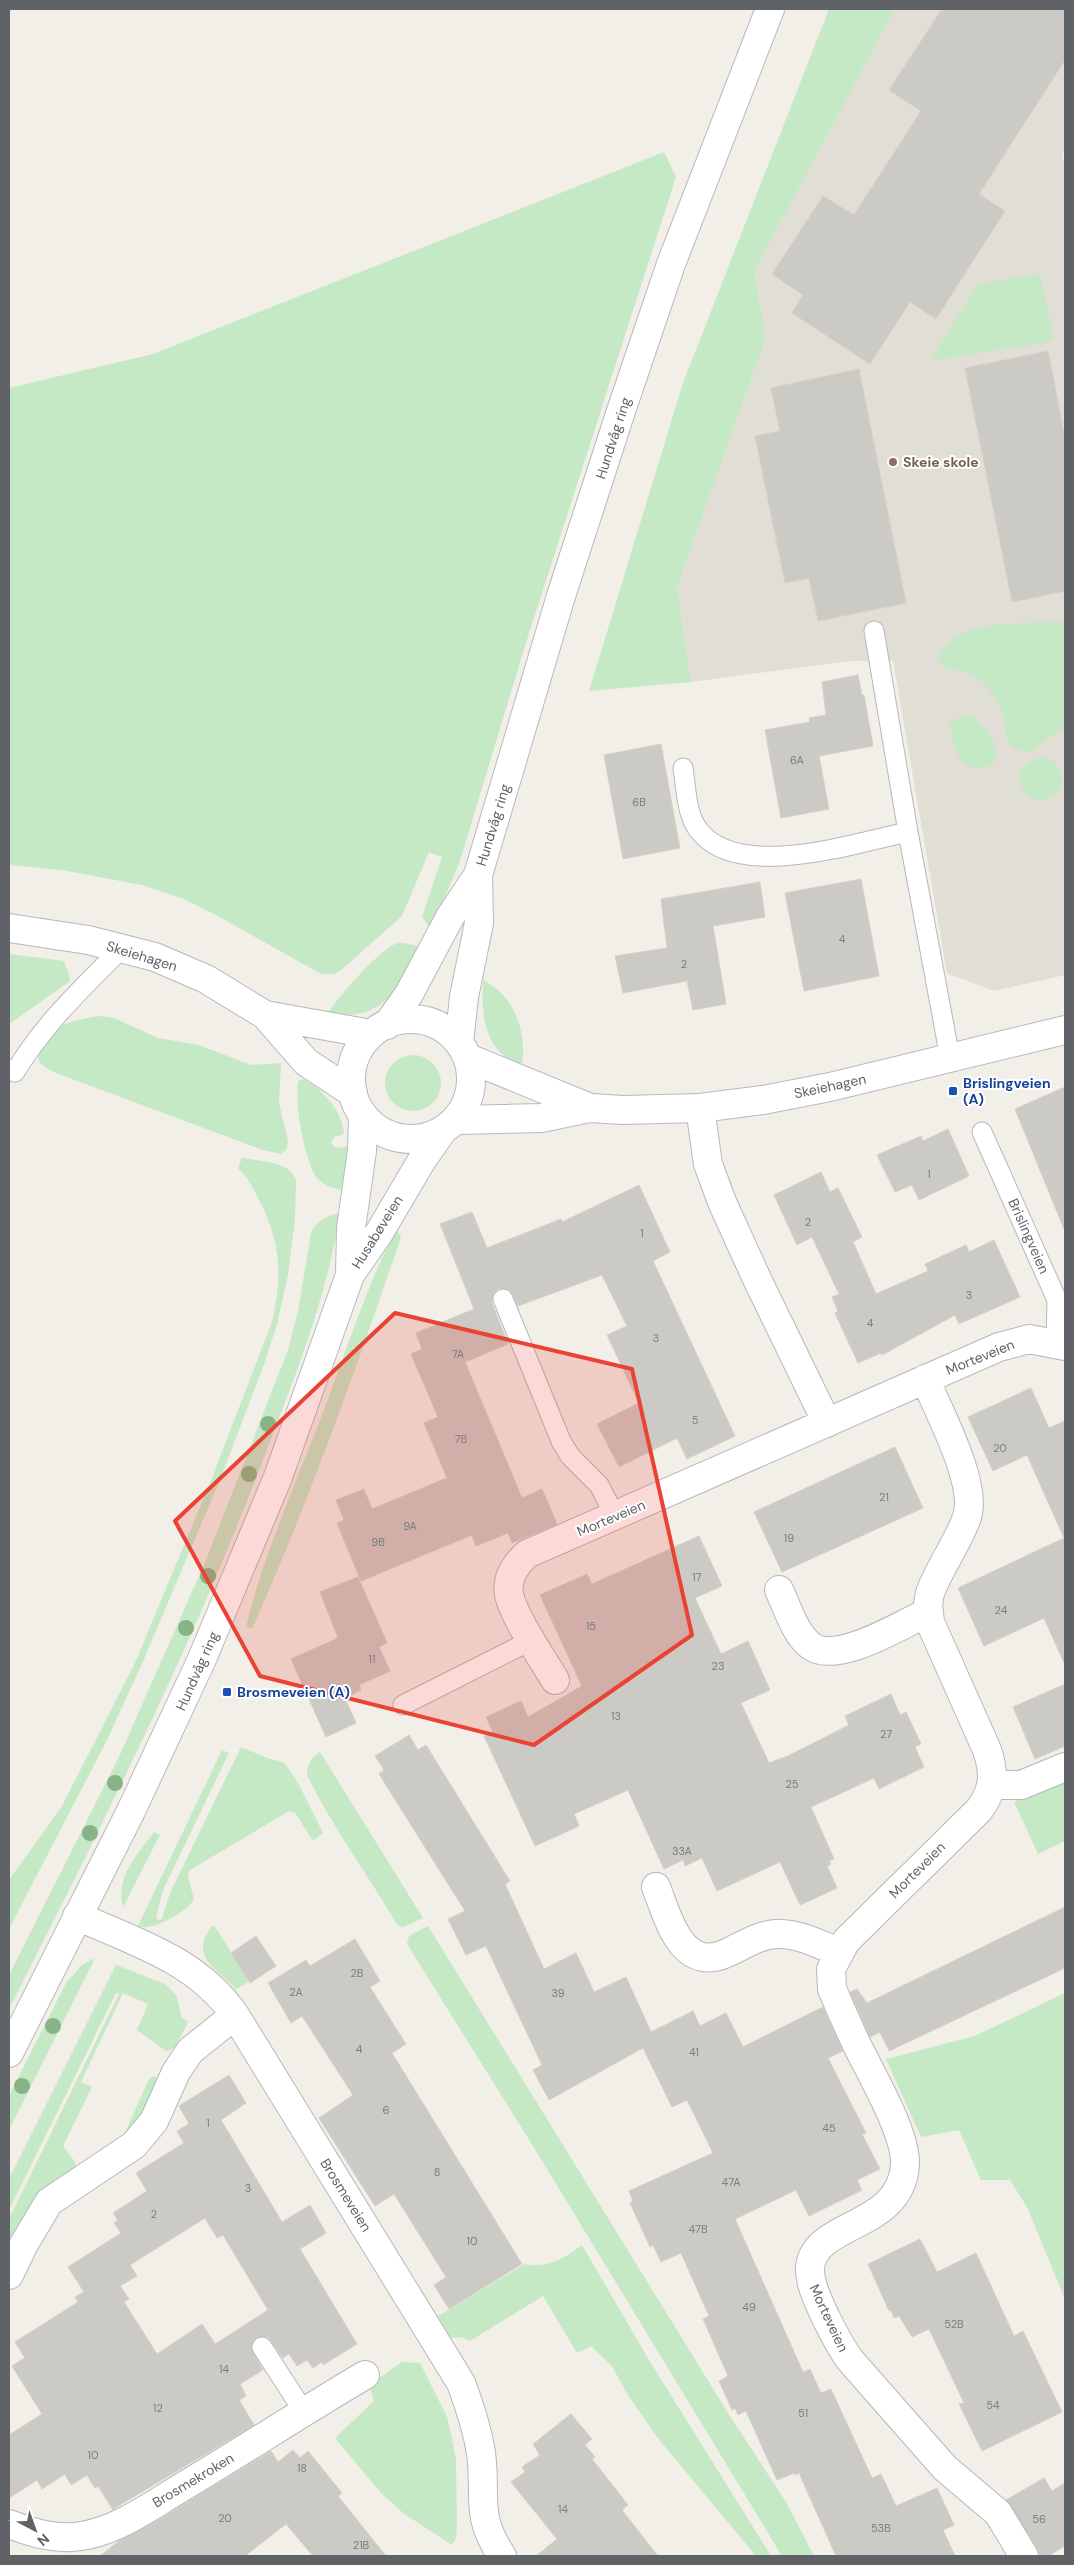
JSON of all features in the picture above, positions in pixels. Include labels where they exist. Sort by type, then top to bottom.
[{"type":"street","name":"Hundvåg ring","points":[[379,1030],[409,994],[450,918],[478,875],[561,596],[624,402],[677,247],[770,9]]},
{"type":"street","name":"Hundvåg ring","points":[[463,1050],[464,997],[479,923],[478,875]]},
{"type":"street","name":"Skeiehagen","points":[[9,928],[88,940],[121,948],[155,957],[206,979],[265,1015],[306,1062],[358,1104]]},
{"type":"street","name":"Skeiehagen","points":[[265,1015],[379,1030]]},
{"type":"street","points":[[402,1020],[426,1022],[448,1032],[463,1050],[472,1074],[471,1090],[465,1106],[450,1125],[430,1137],[415,1140],[386,1134],[374,1126],[358,1104],[353,1068],[363,1044],[379,1030],[402,1020]]},
{"type":"street","name":"Skeiehagen","points":[[450,1125],[541,1118],[590,1108],[623,1110],[700,1108],[830,1087],[1065,1030]]},
{"type":"street","name":"Skeiehagen","points":[[463,1050],[590,1108]]},
{"type":"street","name":"Husabøveien","points":[[350,1275],[351,1228],[362,1151],[358,1104]]},
{"type":"street","points":[[700,1108],[708,1164],[722,1202],[757,1279],[827,1422]]},
{"type":"street","name":"Husabøveien","points":[[350,1275],[379,1233],[422,1160],[450,1125]]},
{"type":"street","name":"Hundvåg ring","points":[[9,2053],[169,1733],[239,1573],[302,1414],[350,1275]]},
{"type":"street","name":"Morteveien","points":[[556,1680],[532,1640],[509,1594],[510,1578],[514,1569],[532,1552],[1015,1341],[1030,1339],[1061,1345]]},
{"type":"street","points":[[925,1380],[966,1478],[970,1504],[963,1526],[934,1581],[930,1593],[928,1612],[930,1622],[987,1750],[992,1764],[993,1785],[1021,1785],[1065,1767]]},
{"type":"street","points":[[779,1590],[802,1637],[813,1648],[830,1651],[845,1650],[928,1612]]},
{"type":"street","name":"Morteveien","points":[[993,1785],[979,1810],[852,1934],[838,1952],[831,1969],[832,1989],[900,2136],[905,2165],[902,2180],[894,2196],[878,2212],[835,2235],[820,2246],[810,2265],[814,2287],[839,2344],[850,2360],[945,2468],[998,2514],[1018,2555]]},
{"type":"street","points":[[656,1888],[677,1937],[685,1948],[695,1955],[707,1958],[717,1956],[753,1940],[775,1934],[797,1936],[838,1952]]},
{"type":"street","name":"Brosmeveien","points":[[77,1916],[170,1956],[212,1986],[235,2015],[461,2383],[476,2424],[481,2456],[481,2501],[484,2520],[491,2538],[502,2556]]},
{"type":"street","points":[[9,2275],[24,2244],[49,2202],[134,2145],[154,2121],[176,2072],[190,2051],[235,2015]]},
{"type":"street","name":"Brosmekroken","points":[[9,2524],[42,2535],[58,2538],[83,2536],[106,2530],[153,2505],[365,2375]]},
{"type":"lane","points":[[874,631],[908,832],[950,1058]]},
{"type":"lane","points":[[683,768],[691,815],[697,828],[712,843],[750,856],[773,858],[793,856],[908,832]]},
{"type":"lane","points":[[9,1069],[15,1072],[41,1034],[121,948]]},
{"type":"lane","name":"Brislingveien","points":[[982,1132],[1057,1300],[1061,1345]]},
{"type":"lane","points":[[503,1299],[561,1441],[570,1456],[599,1485],[616,1516]]},
{"type":"lane","points":[[403,1704],[532,1640]]},
{"type":"lane","points":[[262,2347],[304,2412]]},
{"type":"highlighted area","points":[[395,1313],[632,1369],[692,1635],[534,1745],[260,1676],[175,1521]]},
{"type":"shaded area","name":"Skeie skole","points":[[895,9],[1065,9],[1065,152],[1062,153],[1065,171],[1065,975],[994,991],[947,973],[893,661],[850,661],[691,682],[677,588],[766,337],[754,272]]},
{"type":"green space","points":[[829,9],[895,9],[754,272],[766,337],[677,588],[691,682],[589,691],[683,383]]},
{"type":"green space","points":[[664,152],[676,177],[525,646],[459,864],[431,929],[422,917],[442,857],[429,852],[402,916],[340,971],[333,974],[321,974],[184,899],[142,885],[62,870],[9,865],[9,388],[153,354]]},
{"type":"green space","points":[[1040,274],[1054,341],[930,361],[978,284]]},
{"type":"green space","points":[[1065,623],[1065,731],[1052,734],[1033,752],[1022,751],[1014,748],[1009,743],[1001,709],[985,685],[968,673],[945,668],[937,659],[945,646],[956,637],[970,631],[1001,624]]},
{"type":"green space","points":[[971,715],[990,734],[995,745],[997,759],[985,767],[976,768],[969,766],[959,757],[954,744],[950,723],[961,716]]},
{"type":"green space","points":[[1045,758],[1053,761],[1059,767],[1062,779],[1059,791],[1053,797],[1037,800],[1029,797],[1023,791],[1020,775],[1023,767],[1029,761]]},
{"type":"green space","points":[[404,943],[421,947],[396,989],[386,999],[376,1008],[363,1013],[347,1015],[328,1013],[348,987],[377,957],[394,944]]},
{"type":"green space","points":[[9,954],[64,961],[70,978],[69,982],[9,1024]]},
{"type":"green space","points":[[483,980],[503,995],[511,1005],[516,1016],[523,1041],[522,1067],[509,1060],[492,1042],[484,1019]]},
{"type":"green space","points":[[99,1016],[114,1018],[158,1038],[199,1045],[251,1065],[281,1063],[279,1103],[288,1141],[287,1149],[281,1154],[263,1150],[56,1073],[40,1063],[38,1055],[40,1051],[60,1027],[73,1021]]},
{"type":"green space","points":[[413,1055],[424,1057],[433,1063],[439,1072],[441,1083],[439,1094],[433,1103],[424,1109],[413,1111],[402,1109],[393,1103],[387,1094],[385,1083],[387,1072],[393,1063],[402,1057]]},
{"type":"green space","points":[[303,1079],[324,1095],[340,1117],[344,1134],[334,1137],[331,1143],[336,1148],[347,1147],[344,1191],[322,1183],[317,1178],[308,1159],[301,1130],[298,1101],[299,1080]]},
{"type":"green space","points":[[242,1158],[281,1165],[293,1174],[296,1180],[295,1218],[288,1275],[277,1324],[264,1364],[220,1480],[141,1666],[107,1740],[9,1929],[9,1880],[62,1806],[135,1663],[212,1478],[272,1322],[278,1288],[278,1258],[265,1212],[247,1178],[238,1168]]},
{"type":"green space","points":[[340,1213],[327,1274],[310,1333],[239,1521],[146,1732],[9,2009],[9,1975],[119,1757],[206,1560],[288,1350],[298,1311],[311,1233],[322,1219]]},
{"type":"green space","points":[[396,1228],[401,1237],[331,1435],[252,1629],[246,1627],[261,1575],[279,1524],[365,1300]]},
{"type":"green space","points":[[241,1747],[270,1759],[283,1762],[287,1766],[298,1783],[323,1833],[313,1841],[296,1814],[289,1811],[190,1870],[188,1877],[194,1899],[184,1910],[160,1924],[144,1927],[138,1926],[222,1750],[229,1753],[163,1890],[156,1918],[158,1920],[162,1919],[170,1893]]},
{"type":"green space","points":[[320,1752],[423,1918],[404,1927],[398,1926],[339,1833],[307,1775],[310,1762]]},
{"type":"green space","points":[[1065,1778],[1065,1841],[1038,1854],[1014,1802]]},
{"type":"green space","points":[[154,1832],[160,1835],[123,1907],[121,1896],[125,1876],[129,1867]]},
{"type":"green space","points":[[212,1926],[215,1927],[250,1981],[236,1989],[214,1968],[204,1954],[205,1937]]},
{"type":"green space","points":[[428,1926],[728,2413],[786,2502],[814,2556],[782,2556],[541,2159],[407,1944],[409,1936]]},
{"type":"green space","points":[[95,1958],[9,2130],[9,2096],[66,1983],[82,1965]]},
{"type":"green space","points":[[116,1965],[165,1984],[176,1995],[182,2018],[188,2021],[187,2025],[174,2048],[166,2051],[137,2030],[148,2004],[123,1993],[81,2082],[92,2087],[63,2146],[75,2162],[76,2167],[9,2254],[9,2219],[119,1994],[116,1993],[9,2210],[9,2179]]},
{"type":"green space","points":[[1065,1993],[1065,2299],[1027,2207],[1010,2180],[981,2180],[959,2130],[921,2137],[886,2059],[975,2036]]},
{"type":"green space","points":[[154,2076],[159,2080],[138,2124],[123,2137],[149,2079]]},
{"type":"green space","points":[[582,2245],[649,2360],[771,2556],[756,2556],[657,2437],[626,2392],[612,2366],[591,2346],[577,2353],[543,2296],[470,2341],[462,2337],[451,2338],[438,2316],[525,2264],[548,2264],[569,2254]]},
{"type":"green space","points":[[402,2362],[420,2363],[447,2417],[456,2460],[457,2528],[456,2538],[452,2545],[403,2513],[381,2493],[335,2438],[374,2401],[369,2385]]},
{"type":"building","points":[[942,9],[1065,9],[1065,60],[979,194],[1005,211],[936,319],[910,302],[870,364],[792,313],[803,295],[772,274],[823,196],[854,215],[921,111],[889,90]]},
{"type":"building","points":[[1048,351],[1065,438],[1065,591],[1012,602],[965,368]]},
{"type":"building","points":[[859,369],[906,603],[818,621],[809,578],[785,583],[755,436],[780,431],[771,388]]},
{"type":"building","points":[[858,675],[862,695],[864,695],[873,746],[819,756],[829,809],[781,818],[765,730],[810,722],[809,718],[826,715],[822,682]]},
{"type":"building","points":[[661,744],[680,848],[623,859],[604,755]]},
{"type":"building","points":[[861,879],[879,976],[804,991],[785,893]]},
{"type":"building","points":[[760,882],[765,917],[713,926],[726,1004],[693,1010],[687,981],[623,993],[615,956],[667,948],[661,899]]},
{"type":"building","points":[[1065,1087],[1065,1229],[1064,1229],[1015,1109]]},
{"type":"building","points":[[948,1129],[969,1176],[919,1200],[912,1185],[895,1192],[877,1155],[921,1136],[923,1141]]},
{"type":"building","points":[[821,1172],[830,1192],[838,1188],[862,1237],[853,1242],[876,1294],[928,1271],[925,1264],[966,1245],[969,1252],[994,1240],[1020,1297],[959,1324],[955,1315],[882,1355],[881,1353],[858,1363],[835,1313],[838,1311],[832,1297],[839,1294],[812,1237],[797,1245],[774,1195]]},
{"type":"building","points":[[639,1185],[670,1252],[653,1261],[735,1436],[687,1459],[677,1438],[619,1467],[597,1424],[639,1403],[607,1335],[627,1326],[602,1275],[518,1306],[510,1290],[499,1288],[494,1293],[492,1303],[508,1344],[465,1362],[522,1498],[542,1489],[557,1524],[512,1543],[508,1533],[476,1546],[472,1535],[361,1581],[337,1523],[344,1520],[336,1500],[364,1489],[372,1509],[447,1478],[424,1423],[438,1417],[411,1354],[422,1349],[416,1333],[474,1309],[440,1224],[472,1212],[487,1248],[561,1219],[562,1222]]},
{"type":"building","points":[[1031,1388],[1049,1428],[1065,1421],[1065,1665],[1044,1618],[984,1646],[958,1588],[1064,1538],[1027,1455],[993,1471],[968,1417]]},
{"type":"building","points":[[895,1447],[923,1508],[782,1572],[754,1512]]},
{"type":"building","points":[[699,1536],[722,1586],[695,1598],[721,1654],[748,1641],[770,1690],[741,1703],[769,1763],[788,1756],[849,1725],[845,1716],[891,1694],[900,1715],[906,1712],[921,1744],[915,1747],[924,1767],[879,1789],[874,1778],[811,1807],[834,1859],[829,1861],[831,1864],[827,1866],[837,1888],[800,1905],[780,1862],[717,1891],[702,1858],[685,1866],[683,1860],[664,1869],[628,1790],[574,1814],[579,1826],[535,1846],[484,1736],[493,1732],[486,1717],[521,1701],[528,1717],[582,1686],[540,1595],[587,1574],[592,1584]]},
{"type":"building","points":[[358,1577],[387,1643],[379,1647],[390,1671],[359,1685],[361,1690],[345,1698],[356,1723],[326,1737],[291,1659],[338,1638],[320,1592]]},
{"type":"building","points":[[1065,1684],[1065,1746],[1035,1759],[1013,1707]]},
{"type":"building","points":[[409,1735],[418,1750],[426,1745],[510,1881],[505,1884],[544,1969],[576,1953],[594,1992],[626,1977],[651,2032],[693,2011],[700,2026],[726,2013],[743,2047],[823,2007],[843,2051],[828,2058],[866,2133],[862,2134],[880,2169],[857,2180],[862,2190],[809,2216],[796,2190],[735,2219],[803,2372],[810,2369],[821,2393],[831,2389],[872,2478],[881,2474],[896,2506],[937,2488],[954,2525],[943,2530],[955,2556],[836,2556],[799,2473],[795,2475],[794,2473],[777,2480],[746,2411],[738,2415],[735,2408],[732,2410],[719,2381],[728,2376],[703,2319],[709,2316],[681,2253],[661,2262],[653,2245],[650,2247],[630,2203],[633,2201],[629,2191],[713,2153],[687,2100],[672,2107],[643,2048],[549,2100],[533,2070],[542,2065],[486,1946],[466,1955],[448,1919],[465,1911],[379,1774],[384,1770],[375,1756]]},
{"type":"building","points":[[1065,1907],[1065,1968],[889,2051],[880,2032],[870,2037],[850,1992],[857,1989],[867,2003]]},
{"type":"building","points":[[256,1936],[276,1966],[250,1983],[231,1953]]},
{"type":"building","points":[[355,1939],[380,1981],[370,1987],[406,2044],[392,2053],[522,2264],[449,2309],[434,2285],[446,2277],[394,2194],[375,2206],[319,2118],[353,2095],[302,2016],[291,2023],[268,1983],[306,1960],[310,1966]]},
{"type":"building","points":[[229,2075],[246,2103],[221,2120],[282,2222],[310,2205],[326,2233],[300,2249],[357,2344],[323,2365],[322,2362],[313,2368],[307,2360],[297,2366],[289,2354],[283,2358],[268,2337],[256,2338],[251,2348],[263,2370],[240,2384],[246,2396],[239,2400],[254,2425],[113,2510],[98,2486],[95,2488],[87,2475],[71,2485],[65,2474],[42,2489],[37,2480],[9,2498],[9,2435],[42,2414],[12,2366],[25,2358],[15,2342],[78,2302],[75,2297],[84,2292],[68,2267],[121,2233],[114,2223],[118,2220],[113,2213],[147,2191],[136,2173],[184,2143],[177,2131],[189,2124],[179,2106]],"holes":[[[205,2218],[217,2238],[223,2235],[268,2310],[215,2344],[202,2324],[157,2354],[124,2302],[129,2299],[120,2286],[137,2276],[130,2265]]]},
{"type":"building","points":[[920,2239],[937,2272],[976,2253],[1014,2336],[1023,2331],[1062,2412],[982,2451],[959,2404],[964,2403],[929,2329],[912,2337],[899,2316],[894,2318],[868,2264]]},
{"type":"building","points":[[571,2414],[592,2439],[585,2445],[595,2457],[592,2459],[628,2505],[622,2510],[658,2556],[536,2556],[557,2539],[511,2482],[525,2472],[522,2467],[540,2455],[533,2444]]},
{"type":"building","points":[[293,2450],[300,2458],[308,2451],[342,2493],[338,2496],[386,2556],[313,2556],[286,2524],[245,2556],[100,2556],[119,2541],[155,2522],[271,2451],[278,2462]]},
{"type":"building","points":[[1044,2478],[1052,2491],[1065,2483],[1065,2546],[1048,2556],[1040,2556],[1037,2548],[1006,2500]]},
{"type":"place","name":"Skeie skole","points":[[893,462]]},
{"type":"place","name":"Brislingveien (A)","points":[[953,1091]]},
{"type":"place","name":"Brosmeveien (A)","points":[[227,1692]]}]
